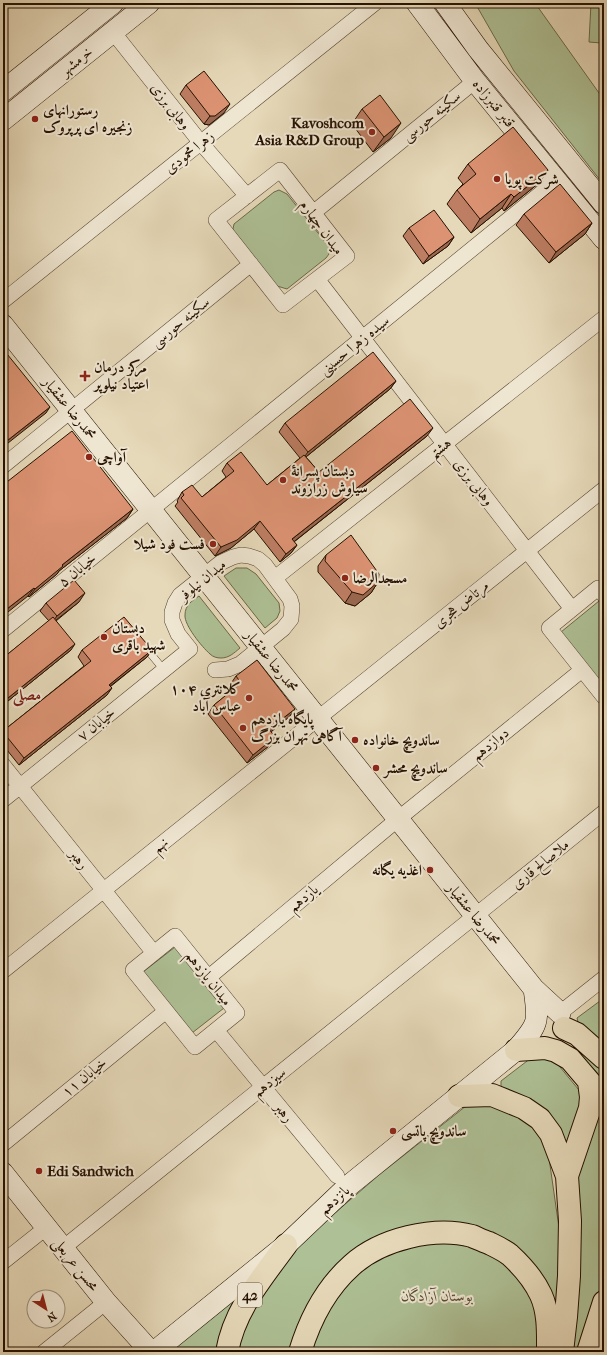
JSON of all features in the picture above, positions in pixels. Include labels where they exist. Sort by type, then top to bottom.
[{"type":"highway","points":[[562,1020],[604,1058]]},
{"type":"highway","points":[[562,1020],[570,1059]]},
{"type":"highway","points":[[516,1050],[544,1048],[556,1051],[570,1059],[604,1099]]},
{"type":"highway","points":[[567,1176],[590,1108],[591,1097],[589,1082]]},
{"type":"highway","points":[[459,1096],[492,1095],[524,1108],[540,1119],[551,1134],[567,1176],[570,1221],[569,1276],[562,1352]]},
{"type":"highway","points":[[300,1352],[310,1322],[325,1295],[353,1264],[368,1253],[400,1239],[424,1234],[450,1233],[472,1236],[492,1245],[509,1254],[521,1266],[532,1280],[546,1309],[548,1322],[548,1352]]},
{"type":"highway","name":"42","points":[[227,1352],[234,1325],[242,1306],[286,1245]]},
{"type":"highway","points":[[588,1352],[604,1302]]},
{"type":"main road","name":"خرمشهر","points":[[3,91],[113,3]]},
{"type":"main road","name":"خرمشهر","points":[[3,120],[149,3]]},
{"type":"main road","name":"قنبر قنبرزاده","points":[[417,3],[475,81],[604,239]]},
{"type":"main road","name":"قنبر قنبرزاده","points":[[445,3],[478,49],[604,204]]},
{"type":"main road","points":[[462,3],[517,98]]},
{"type":"main road","name":"محمدرضا عشقیار","points":[[3,325],[534,989],[562,1020]]},
{"type":"main road","name":"پانزدهم","points":[[153,1352],[286,1245],[347,1187],[516,1050],[532,1033],[537,1019],[534,989]]},
{"type":"main road","name":"محسن عربعلی","points":[[3,1173],[106,1302],[153,1352]]},
{"type":"street","name":"زهرا محمودی","points":[[3,301],[375,3]]},
{"type":"street","name":"وهابی برزی","points":[[113,32],[201,142],[247,196]]},
{"type":"street","name":"سکینه حورسی","points":[[313,213],[475,81]]},
{"type":"street","name":"میدان چهارم","points":[[280,170],[313,213],[347,256],[282,305],[216,220],[280,170]]},
{"type":"street","name":"سیده زهرا حسینی","points":[[151,510],[556,180]]},
{"type":"street","name":"سکینه حورسی","points":[[3,466],[251,264]]},
{"type":"street","name":"وهابی برزی","points":[[317,279],[572,609]]},
{"type":"street","name":"هشتم","points":[[275,578],[604,318]]},
{"type":"street","name":"مرتاض هجری","points":[[318,718],[604,489]]},
{"type":"street","name":"خیابان ۵","points":[[3,630],[151,510]]},
{"type":"street","name":"میدان نیلوفر","points":[[190,649],[175,628],[172,620],[174,603],[180,595],[225,559],[241,555],[258,559],[265,565],[290,599],[292,612],[288,625],[235,667],[215,670]]},
{"type":"street","points":[[604,596],[598,588],[549,628],[604,697]]},
{"type":"street","name":"خیابان ۷","points":[[3,800],[190,649]]},
{"type":"street","name":"دوازدهم","points":[[398,819],[582,670]]},
{"type":"street","name":"نهم","points":[[3,971],[318,718]]},
{"type":"street","name":"رهبر","points":[[3,765],[154,953]]},
{"type":"street","name":"ملاصالح قاری","points":[[476,916],[604,812]]},
{"type":"street","name":"یازدهم","points":[[209,977],[398,819]]},
{"type":"street","name":"سیزدهم","points":[[63,1248],[476,916]]},
{"type":"street","name":"میدان یازدهم","points":[[176,936],[209,977],[237,1013],[195,1047],[133,970],[176,936]]},
{"type":"street","points":[[562,1020],[604,978]]},
{"type":"street","name":"خیابان ۱۱","points":[[3,1144],[166,1011]]},
{"type":"street","name":"رهبر","points":[[216,1030],[337,1176]]},
{"type":"street","points":[[3,1262],[47,1227]]},
{"type":"street","points":[[44,1352],[106,1302]]},
{"type":"lane","points":[[139,639],[164,670]]},
{"type":"green space","points":[[475,3],[535,3],[604,100],[604,185],[514,71]]},
{"type":"green space","points":[[591,3],[603,3],[601,43],[589,42]]},
{"type":"green space","points":[[279,190],[287,194],[330,248],[329,254],[326,258],[287,289],[277,286],[234,233],[233,229],[234,224],[274,192]]},
{"type":"green space","points":[[236,568],[247,568],[256,574],[279,603],[280,611],[277,618],[265,628],[224,576]]},
{"type":"green space","points":[[199,596],[240,648],[229,656],[220,658],[211,655],[198,641],[187,624],[185,619],[186,609],[189,604]]},
{"type":"green space","points":[[599,601],[604,608],[604,686],[561,632]]},
{"type":"green space","points":[[175,947],[224,1008],[192,1033],[143,972]]},
{"type":"green space","points":[[604,998],[604,1049],[578,1022],[577,1018]]},
{"type":"green space","points":[[580,1047],[604,1067],[604,1081],[594,1069],[582,1061],[577,1053]]},
{"type":"green space","points":[[537,1056],[555,1061],[588,1101],[567,1162],[501,1091],[501,1081],[531,1058]]},
{"type":"green space","points":[[471,1102],[517,1110],[536,1130],[548,1151],[563,1256],[554,1340],[506,1245],[377,1238],[294,1352],[234,1352],[238,1336],[284,1257],[379,1175]]},
{"type":"green space","points":[[596,1116],[604,1117],[604,1275],[581,1352],[568,1352],[576,1172]]},
{"type":"green space","name":"بوستان آزادگان","points":[[434,1238],[476,1244],[498,1255],[534,1296],[541,1352],[305,1352],[314,1325],[362,1264]]},
{"type":"green space","points":[[272,1260],[221,1352],[174,1352],[181,1341]]},
{"type":"building","points":[[204,71],[230,104],[215,116],[210,116],[186,85]]},
{"type":"building","points":[[380,95],[401,123],[384,137],[362,109]]},
{"type":"building","name":"شرکت پویا","points":[[513,127],[548,170],[514,197],[511,194],[480,219],[457,190],[476,174],[468,164]]},
{"type":"building","points":[[560,184],[592,223],[556,252],[524,214]]},
{"type":"building","points":[[434,210],[454,237],[429,256],[409,228]]},
{"type":"building","points":[[3,349],[50,407],[3,444]]},
{"type":"building","points":[[373,352],[396,381],[308,452],[285,423]]},
{"type":"building","points":[[410,399],[433,428],[292,539],[297,545],[286,554],[260,521],[237,540],[221,547],[181,498],[184,495],[182,492],[192,485],[202,497],[234,471],[227,463],[241,452],[267,485],[304,455],[319,472]]},
{"type":"building","points":[[72,431],[133,509],[62,565],[63,566],[35,589],[34,588],[3,612],[3,485]]},
{"type":"building","points":[[351,535],[379,574],[378,582],[363,595],[352,592],[325,561],[326,555]]},
{"type":"building","points":[[74,580],[85,593],[57,616],[46,603]]},
{"type":"building","points":[[53,617],[75,644],[3,702],[3,658]]},
{"type":"building","points":[[124,617],[152,650],[109,685],[112,688],[24,758],[3,731],[91,661],[82,650]]},
{"type":"building","points":[[257,660],[295,709],[269,729],[275,737],[253,755],[214,705],[241,683],[236,676]]},
{"type":"place","name":"رستورانهای زنجیره ای پرپروک","points":[[35,119]]},
{"type":"place","name":"Kavoshcom Asia R&D Group","points":[[372,132]]},
{"type":"place","name":"شرکت پویا","points":[[497,179]]},
{"type":"place","name":"مرکز درمان اعتیاد نیلوپر","points":[[85,376]]},
{"type":"place","name":"آواچی","points":[[89,457]]},
{"type":"place","name":"دبستان پسرانهٔ سیاوش زرازوند","points":[[283,480]]},
{"type":"place","name":"فست فود شیلا","points":[[213,544]]},
{"type":"place","name":"مسجدالرضا","points":[[345,578]]},
{"type":"place","name":"دبستان شهید باقری","points":[[104,637]]},
{"type":"place","name":"کلانتری ۱۰۴ عباس آباد","points":[[249,698]]},
{"type":"place","name":"پایگاه یازدهم آگاهی تهران بزرگ","points":[[243,728]]},
{"type":"place","name":"ساندویچ خانواده","points":[[355,740]]},
{"type":"place","name":"ساندویچ محشر","points":[[376,768]]},
{"type":"place","name":"اغذیه یگانه","points":[[430,870]]},
{"type":"place","name":"ساندویچ پاتسی","points":[[393,1131]]},
{"type":"place","name":"Edi Sandwich","points":[[39,1171]]},
{"type":"district","name":"مصلی","points":[[27,694]]}]
